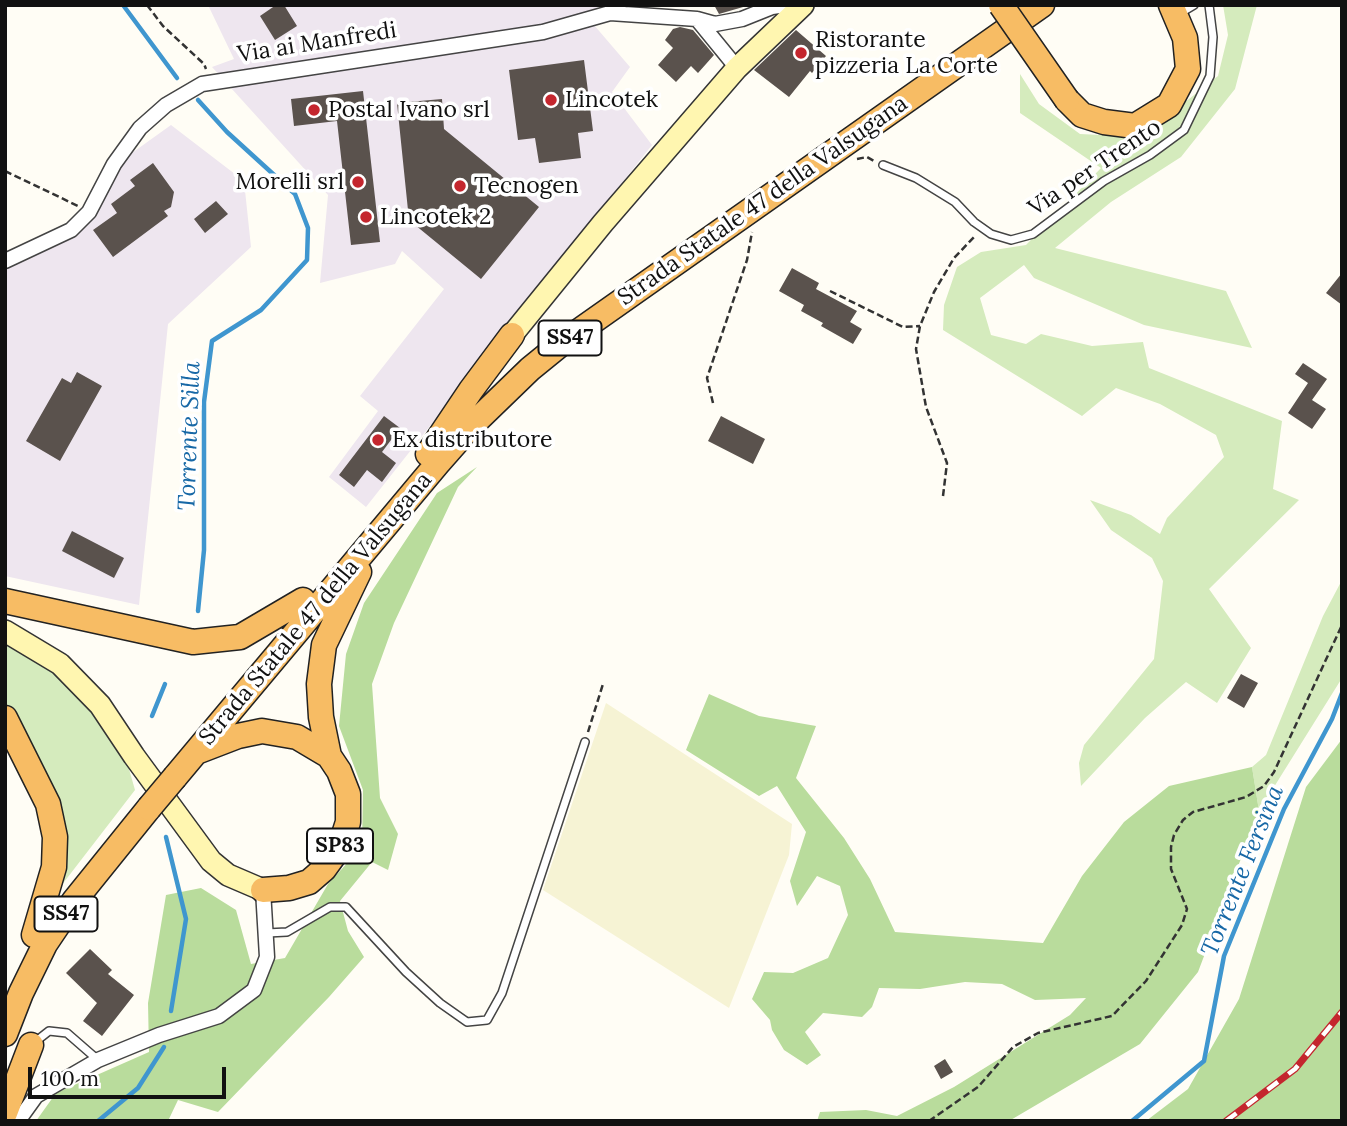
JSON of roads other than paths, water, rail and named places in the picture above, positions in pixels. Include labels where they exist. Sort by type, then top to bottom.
[{"type":"highway","points":[[1000,5],[1067,100],[1082,115],[1104,122],[1135,126],[1169,105],[1188,69],[1185,38],[1176,11]]},
{"type":"highway","points":[[1031,9],[1053,5]]},
{"type":"highway","name":"Strada Statale 47 della Valsugana","points":[[5,1034],[45,944],[144,804],[303,600],[428,454],[494,384],[557,331],[1031,9]]},
{"type":"highway","name":"Strada Statale 47 della Valsugana","points":[[170,774],[195,753],[379,531],[468,429],[530,369],[1031,9]]},
{"type":"highway","points":[[428,454],[512,335]]},
{"type":"highway","points":[[329,756],[321,717],[319,684],[324,645],[379,531]]},
{"type":"highway","points":[[5,601],[192,642],[240,637],[303,600]]},
{"type":"highway","points":[[5,718],[48,804],[55,837],[54,867],[34,934]]},
{"type":"highway","points":[[195,753],[238,736],[262,731],[296,737],[329,756]]},
{"type":"highway","name":"SP83","points":[[263,890],[289,888],[309,882],[324,869],[340,846],[348,822],[348,794],[339,771],[329,756]]},
{"type":"highway","name":"Strada Statale 47 della Valsugana","points":[[5,994],[34,934],[62,894],[108,832],[144,804]]},
{"type":"highway","points":[[5,1113],[32,1045]]},
{"type":"main road","points":[[512,335],[603,223],[737,68],[803,5]]},
{"type":"main road","points":[[5,631],[60,664],[100,705],[211,861],[228,875],[263,890]]},
{"type":"street","name":"Via ai Manfredi","points":[[5,261],[71,230],[89,212],[114,164],[139,128],[185,92],[205,83],[543,32],[614,9],[697,19],[715,24],[742,19],[772,7],[786,5]]},
{"type":"street","points":[[697,19],[737,68]]},
{"type":"street","points":[[18,1121],[36,1096],[98,1060],[159,1035],[219,1016],[254,989],[267,957],[263,890]]},
{"type":"lane","name":"Via per Trento","points":[[883,166],[916,178],[955,202],[974,222],[991,234],[1011,240],[1032,234],[1104,181],[1150,155],[1184,130],[1210,76],[1213,37],[1209,5]]},
{"type":"lane","points":[[267,933],[287,933],[330,908],[346,907],[405,972],[439,1003],[467,1022],[487,1020],[502,993],[585,742]]},
{"type":"lane","points":[[32,1045],[49,1031],[67,1033],[98,1060]]},
{"type":"waterway","name":"Torrente Silla","points":[[123,5],[177,78]]},
{"type":"waterway","name":"Torrente Silla","points":[[198,100],[227,132],[295,194],[308,228],[307,260],[261,310],[212,341],[204,402],[204,550],[198,611]]},
{"type":"waterway","name":"Torrente Silla","points":[[152,716],[165,684]]},
{"type":"waterway","name":"Torrente Fersina","points":[[1132,1121],[1204,1061],[1224,956],[1284,809],[1332,719],[1342,693]]},
{"type":"waterway","name":"Torrente Silla","points":[[166,837],[186,919],[171,1011]]},
{"type":"waterway","name":"Torrente Silla","points":[[98,1121],[138,1088],[164,1047]]},
{"type":"railway","points":[[1226,1121],[1295,1069],[1342,1012]]},
{"type":"place","name":"Ristorante pizzeria La Corte","points":[[801,53]]},
{"type":"place","name":"Lincotek","points":[[551,100]]},
{"type":"place","name":"Postal Ivano srl","points":[[314,110]]},
{"type":"place","name":"Morelli srl","points":[[358,182]]},
{"type":"place","name":"Tecnogen","points":[[460,186]]},
{"type":"place","name":"Lincotek 2","points":[[366,217]]},
{"type":"place","name":"Ex distributore","points":[[378,440]]}]
